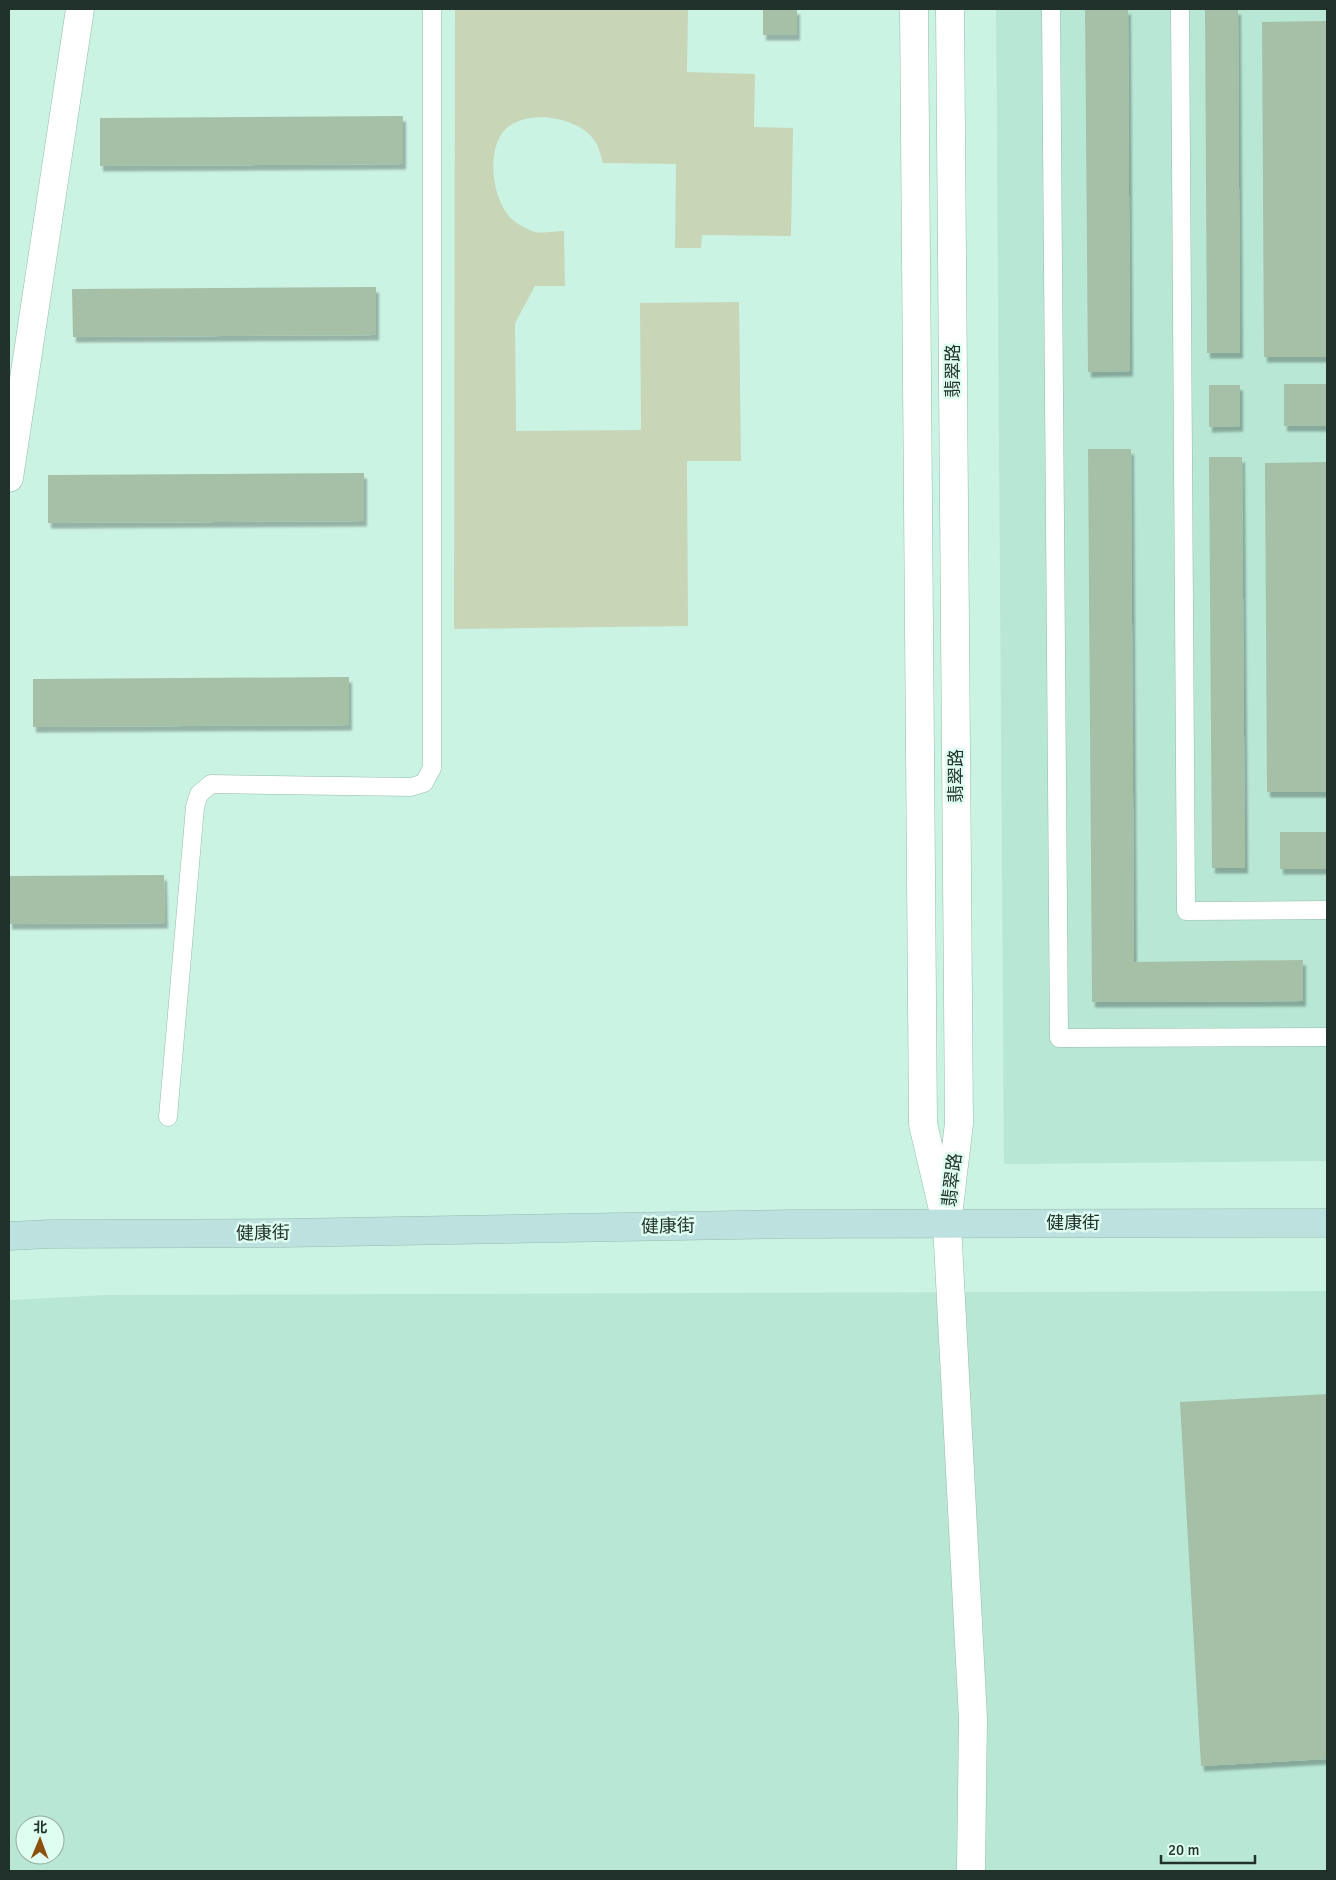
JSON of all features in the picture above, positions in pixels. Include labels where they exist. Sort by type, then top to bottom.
[{"type":"main road","name":"健康街","points":[[9,1236],[789,1224],[1327,1222]]},
{"type":"street","points":[[9,478],[80,9]]},
{"type":"street","name":"翡翠路","points":[[914,9],[923,1124],[947,1224]]},
{"type":"street","name":"翡翠路","points":[[947,1224],[959,1123],[950,9]]},
{"type":"street","points":[[947,1224],[973,1718],[971,1871]]},
{"type":"lane","points":[[168,1117],[195,807],[200,794],[211,784],[411,787],[424,783],[432,768],[432,9]]},
{"type":"lane","points":[[1052,9],[1059,1038],[1327,1037]]},
{"type":"lane","points":[[1180,9],[1186,911],[1327,910]]},
{"type":"shaded area","points":[[455,9],[688,9],[687,72],[755,74],[754,127],[793,128],[791,236],[702,235],[701,248],[675,248],[676,164],[603,163],[595,141],[587,132],[564,121],[537,117],[524,119],[512,124],[503,132],[495,151],[493,162],[495,185],[498,196],[510,217],[518,224],[533,231],[542,233],[564,231],[565,286],[535,286],[515,323],[516,431],[641,430],[640,303],[739,302],[741,461],[687,461],[688,626],[454,629]]},
{"type":"shaded area","points":[[996,9],[1327,9],[1327,1161],[1004,1164]]},
{"type":"shaded area","points":[[1327,1291],[1327,1871],[9,1871],[9,1300],[107,1295]]},
{"type":"building","points":[[763,9],[797,9],[797,35],[763,35]]},
{"type":"building","points":[[1085,9],[1128,9],[1130,371],[1088,372]]},
{"type":"building","points":[[1205,9],[1238,9],[1240,353],[1207,353]]},
{"type":"building","points":[[1327,21],[1327,357],[1264,357],[1262,22]]},
{"type":"building","points":[[403,116],[403,164],[100,166],[100,118]]},
{"type":"building","points":[[376,287],[376,335],[73,337],[72,289]]},
{"type":"building","points":[[1284,384],[1327,384],[1327,426],[1284,426]]},
{"type":"building","points":[[1209,385],[1240,385],[1240,426],[1209,427]]},
{"type":"building","points":[[1088,449],[1131,449],[1134,962],[1303,960],[1303,1001],[1092,1002]]},
{"type":"building","points":[[1209,457],[1242,457],[1245,868],[1212,868]]},
{"type":"building","points":[[1327,462],[1327,792],[1267,792],[1265,463]]},
{"type":"building","points":[[364,473],[364,521],[48,523],[48,475]]},
{"type":"building","points":[[349,677],[349,725],[33,727],[33,679]]},
{"type":"building","points":[[1280,832],[1327,832],[1327,869],[1280,869]]},
{"type":"building","points":[[164,875],[165,923],[9,924],[9,876]]},
{"type":"building","points":[[1327,1394],[1327,1759],[1201,1766],[1180,1402]]}]
